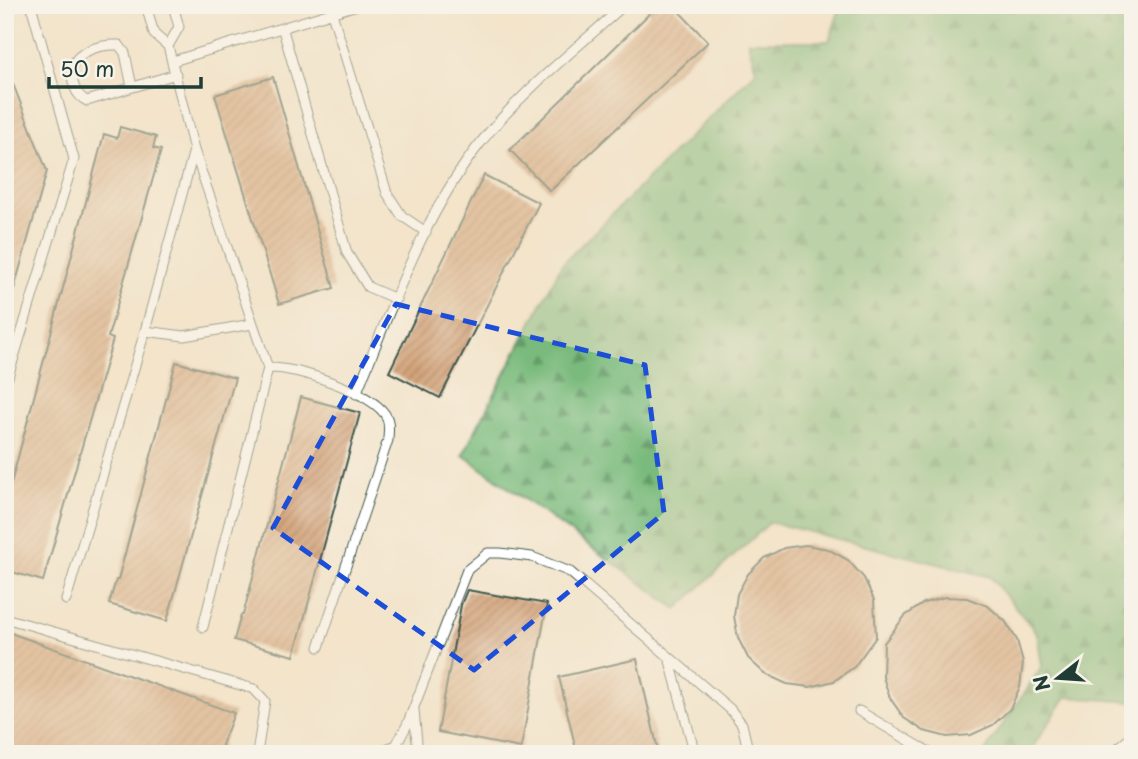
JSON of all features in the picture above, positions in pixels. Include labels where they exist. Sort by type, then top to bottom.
[{"type":"lane","points":[[5,387],[74,159],[31,5]]},
{"type":"lane","points":[[146,5],[154,34],[168,46],[194,150],[268,368],[203,627]]},
{"type":"lane","points":[[168,46],[179,27],[173,5]]},
{"type":"lane","points":[[173,61],[283,30],[357,5]]},
{"type":"lane","points":[[356,394],[426,232],[477,148],[498,121],[624,5]]},
{"type":"lane","points":[[332,13],[387,193],[402,216],[426,232]]},
{"type":"lane","points":[[283,30],[346,253],[368,287],[396,299]]},
{"type":"lane","points":[[132,87],[125,52],[119,46],[108,45],[80,54],[71,68],[75,89],[80,98],[87,101],[176,74]]},
{"type":"lane","points":[[66,600],[145,331],[194,150]]},
{"type":"lane","points":[[145,331],[184,335],[252,324]]},
{"type":"lane","points":[[268,368],[279,367],[314,375],[356,394],[383,412],[388,419],[387,440],[319,647]]},
{"type":"lane","points":[[392,753],[414,708],[460,583],[467,569],[488,554],[532,557],[570,572],[670,661],[730,709],[742,724],[749,754]]},
{"type":"lane","points":[[5,618],[254,689],[265,701],[257,754]]},
{"type":"lane","points":[[670,661],[695,754]]},
{"type":"lane","points":[[414,708],[418,754]]},
{"type":"lane","points":[[859,711],[932,754]]},
{"type":"lane","points":[[1110,754],[1133,736]]},
{"type":"highlighted area","points":[[396,304],[645,365],[664,513],[474,670],[273,528]]},
{"type":"green space","points":[[841,5],[1133,5],[1133,702],[1066,697],[1028,754],[983,754],[1042,666],[1037,633],[990,577],[770,522],[677,609],[463,455],[562,264],[756,71],[748,41],[829,41]]},
{"type":"building","points":[[642,5],[673,5],[708,42],[550,191],[510,150],[650,13]]},
{"type":"building","points":[[6,66],[47,171],[10,303],[5,302]]},
{"type":"building","points":[[273,77],[334,288],[279,304],[215,95]]},
{"type":"building","points":[[120,127],[156,137],[153,148],[161,150],[108,337],[113,339],[43,581],[5,570],[5,506],[104,134],[117,138]]},
{"type":"building","points":[[484,175],[539,203],[440,398],[389,372]]},
{"type":"building","points":[[176,362],[235,378],[167,621],[109,604],[118,580]]},
{"type":"building","points":[[301,397],[360,413],[294,656],[234,640]]},
{"type":"building","points":[[806,545],[828,549],[848,560],[864,578],[874,600],[876,637],[854,667],[834,681],[810,687],[787,684],[765,674],[748,658],[738,638],[734,616],[737,594],[748,574],[764,558],[784,548]]},
{"type":"building","points":[[467,590],[547,604],[521,748],[438,732],[461,605]]},
{"type":"building","points":[[945,597],[967,598],[988,606],[1005,621],[1017,640],[1023,663],[1020,687],[1010,709],[993,725],[971,735],[947,737],[924,731],[904,718],[890,698],[883,677],[884,643],[905,616],[924,603]]},
{"type":"building","points":[[5,631],[234,713],[222,745],[225,754],[5,754]]},
{"type":"building","points":[[637,659],[659,754],[577,754],[559,677]]}]
